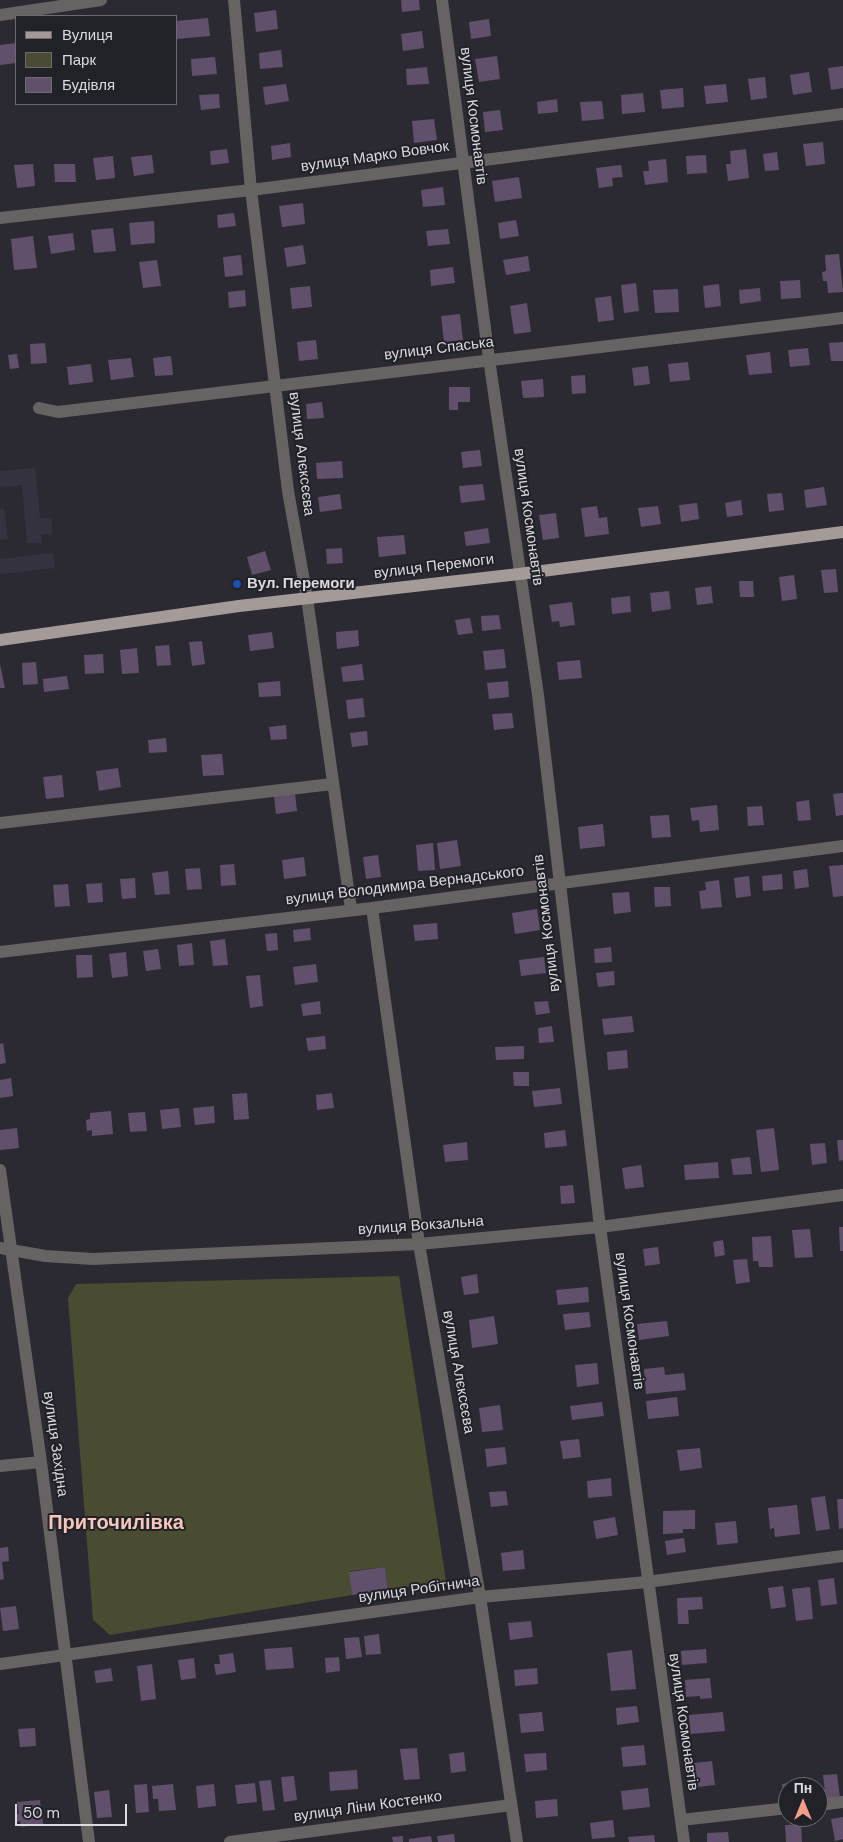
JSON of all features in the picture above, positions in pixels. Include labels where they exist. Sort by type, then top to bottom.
[{"type":"main road","name":"вулиця Перемоги","points":[[0,640],[239,606],[519,574],[843,532]]},
{"type":"street","points":[[0,15],[101,0]]},
{"type":"street","name":"вулиця Алєксєєва","points":[[234,0],[251,190],[288,491],[307,598],[351,910]]},
{"type":"street","name":"вулиця Космонавтів","points":[[442,0],[489,359],[538,695],[600,1227],[684,1842]]},
{"type":"street","name":"вулиця Марко Вовчок","points":[[0,218],[251,190],[843,114]]},
{"type":"street","name":"вулиця Спаська","points":[[39,408],[58,412],[843,318]]},
{"type":"street","points":[[0,823],[332,784]]},
{"type":"street","name":"вулиця Володимира Вернадського","points":[[0,952],[372,908],[843,846]]},
{"type":"street","name":"вулиця Алєксєєва","points":[[372,908],[419,1244],[480,1597],[517,1842]]},
{"type":"street","name":"вулиця Західна","points":[[0,1170],[6,1249],[41,1462],[89,1842]]},
{"type":"street","name":"вулиця Вокзальна","points":[[6,1249],[45,1256],[93,1259],[419,1244],[600,1227],[843,1195]]},
{"type":"street","points":[[0,1466],[41,1462]]},
{"type":"street","name":"вулиця Робітнича","points":[[0,1664],[480,1597],[647,1582],[843,1556]]},
{"type":"street","points":[[828,1804],[843,1802]]},
{"type":"street","name":"вулиця Ліни Костенко","points":[[230,1842],[511,1805]]},
{"type":"street","points":[[681,1820],[778,1809]]},
{"type":"shaded area","points":[[35,468],[40,518],[51,518],[52,534],[41,534],[42,543],[27,543],[22,485],[0,487],[0,471]]},
{"type":"shaded area","points":[[4,508],[8,539],[0,540],[0,509]]},
{"type":"shaded area","points":[[53,553],[55,568],[0,574],[0,559]]},
{"type":"green space","points":[[399,1276],[446,1581],[388,1590],[385,1567],[350,1571],[352,1595],[110,1635],[93,1620],[68,1298],[76,1284]]},
{"type":"building","points":[[401,0],[419,0],[420,10],[402,12]]},
{"type":"building","points":[[276,10],[278,29],[256,32],[254,13]]},
{"type":"building","points":[[208,18],[210,36],[178,39],[178,21]]},
{"type":"building","points":[[489,19],[491,36],[471,39],[469,22]]},
{"type":"building","points":[[422,31],[424,48],[403,51],[401,34]]},
{"type":"building","points":[[15,43],[15,63],[0,65],[0,45]]},
{"type":"building","points":[[281,50],[283,67],[260,69],[259,53]]},
{"type":"building","points":[[497,56],[500,79],[479,82],[475,59]]},
{"type":"building","points":[[215,57],[217,74],[192,76],[191,59]]},
{"type":"building","points":[[843,66],[843,88],[831,90],[828,68]]},
{"type":"building","points":[[427,67],[429,84],[407,85],[406,69]]},
{"type":"building","points":[[809,72],[812,92],[793,95],[790,75]]},
{"type":"building","points":[[765,77],[767,98],[751,100],[748,79]]},
{"type":"building","points":[[286,84],[289,101],[265,105],[263,87]]},
{"type":"building","points":[[726,84],[728,102],[706,104],[704,86]]},
{"type":"building","points":[[683,88],[684,107],[662,109],[660,90]]},
{"type":"building","points":[[643,93],[645,112],[622,114],[621,95]]},
{"type":"building","points":[[219,94],[220,108],[201,110],[199,95]]},
{"type":"building","points":[[557,99],[558,112],[538,114],[537,102]]},
{"type":"building","points":[[602,101],[604,119],[582,121],[580,102]]},
{"type":"building","points":[[500,110],[503,130],[485,132],[483,112]]},
{"type":"building","points":[[434,119],[437,140],[414,143],[412,121]]},
{"type":"building","points":[[823,142],[825,164],[806,166],[803,144]]},
{"type":"building","points":[[290,143],[291,157],[272,160],[271,146]]},
{"type":"building","points":[[227,149],[229,163],[211,165],[210,151]]},
{"type":"building","points":[[746,149],[749,178],[728,181],[726,164],[731,164],[730,151]]},
{"type":"building","points":[[777,152],[779,170],[765,171],[763,154]]},
{"type":"building","points":[[152,155],[154,173],[134,176],[131,157]]},
{"type":"building","points":[[706,155],[707,173],[687,174],[686,156]]},
{"type":"building","points":[[113,156],[115,178],[96,180],[93,158]]},
{"type":"building","points":[[666,159],[668,182],[645,185],[643,171],[649,171],[648,161]]},
{"type":"building","points":[[33,164],[35,186],[17,188],[14,165]]},
{"type":"building","points":[[54,164],[75,164],[76,182],[55,182]]},
{"type":"building","points":[[621,165],[623,177],[612,178],[613,186],[599,188],[596,168]]},
{"type":"building","points":[[519,177],[522,198],[495,202],[492,181]]},
{"type":"building","points":[[443,187],[445,205],[423,207],[421,190]]},
{"type":"building","points":[[303,203],[305,224],[282,227],[279,206]]},
{"type":"building","points":[[234,213],[236,226],[218,228],[217,215]]},
{"type":"building","points":[[516,220],[519,236],[500,239],[498,223]]},
{"type":"building","points":[[154,221],[155,243],[131,245],[129,223]]},
{"type":"building","points":[[113,228],[116,251],[94,253],[91,230]]},
{"type":"building","points":[[448,229],[450,244],[428,246],[426,231]]},
{"type":"building","points":[[73,233],[75,250],[51,254],[48,236]]},
{"type":"building","points":[[33,236],[37,268],[14,270],[11,239]]},
{"type":"building","points":[[303,245],[306,264],[287,267],[284,248]]},
{"type":"building","points":[[839,254],[843,292],[828,293],[827,281],[823,281],[822,272],[826,271],[825,255]]},
{"type":"building","points":[[241,255],[243,275],[225,277],[223,257]]},
{"type":"building","points":[[528,256],[530,271],[506,275],[503,260]]},
{"type":"building","points":[[157,260],[161,286],[143,288],[139,262]]},
{"type":"building","points":[[453,267],[455,283],[431,286],[430,270]]},
{"type":"building","points":[[800,280],[801,298],[781,299],[780,281]]},
{"type":"building","points":[[636,283],[639,311],[624,313],[621,285]]},
{"type":"building","points":[[719,284],[721,306],[705,308],[703,286]]},
{"type":"building","points":[[310,286],[312,307],[292,309],[290,288]]},
{"type":"building","points":[[760,288],[761,301],[740,304],[739,290]]},
{"type":"building","points":[[678,289],[679,312],[655,313],[653,290]]},
{"type":"building","points":[[245,290],[246,306],[229,308],[228,292]]},
{"type":"building","points":[[611,296],[614,320],[598,322],[595,298]]},
{"type":"building","points":[[527,303],[531,332],[514,334],[510,306]]},
{"type":"building","points":[[460,314],[463,340],[444,342],[441,316]]},
{"type":"building","points":[[316,340],[318,359],[299,361],[297,342]]},
{"type":"building","points":[[843,342],[843,361],[831,361],[829,343]]},
{"type":"building","points":[[45,343],[47,363],[31,364],[30,344]]},
{"type":"building","points":[[808,348],[810,365],[790,367],[788,350]]},
{"type":"building","points":[[770,352],[772,373],[749,375],[746,355]]},
{"type":"building","points":[[17,354],[19,368],[10,369],[8,355]]},
{"type":"building","points":[[171,356],[173,375],[155,376],[153,358]]},
{"type":"building","points":[[131,358],[134,377],[111,380],[108,360]]},
{"type":"building","points":[[688,362],[690,380],[670,382],[668,364]]},
{"type":"building","points":[[91,364],[93,382],[69,385],[67,367]]},
{"type":"building","points":[[648,366],[650,384],[634,386],[632,368]]},
{"type":"building","points":[[585,375],[586,393],[572,394],[571,376]]},
{"type":"building","points":[[543,379],[544,397],[523,398],[521,381]]},
{"type":"building","points":[[449,387],[470,387],[470,402],[458,402],[458,410],[449,410]]},
{"type":"building","points":[[322,402],[324,418],[307,419],[306,404]]},
{"type":"building","points":[[480,450],[482,466],[463,468],[461,452]]},
{"type":"building","points":[[342,461],[343,478],[317,479],[316,463]]},
{"type":"building","points":[[483,484],[485,500],[461,503],[459,486]]},
{"type":"building","points":[[824,487],[827,505],[806,508],[804,490]]},
{"type":"building","points":[[782,493],[784,510],[769,512],[767,494]]},
{"type":"building","points":[[340,494],[342,509],[320,512],[318,497]]},
{"type":"building","points":[[741,500],[743,515],[727,517],[725,503]]},
{"type":"building","points":[[697,503],[699,519],[681,522],[679,505]]},
{"type":"building","points":[[597,506],[599,518],[607,517],[609,534],[585,537],[581,508]]},
{"type":"building","points":[[658,506],[661,524],[641,527],[638,508]]},
{"type":"building","points":[[556,513],[559,538],[543,540],[539,515]]},
{"type":"building","points":[[488,528],[490,543],[466,546],[464,532]]},
{"type":"building","points":[[404,535],[406,554],[379,557],[377,537]]},
{"type":"building","points":[[342,548],[343,563],[327,564],[326,549]]},
{"type":"building","points":[[265,551],[271,570],[252,575],[247,557]]},
{"type":"building","points":[[836,569],[838,592],[824,593],[821,570]]},
{"type":"building","points":[[794,575],[797,599],[782,601],[779,577]]},
{"type":"building","points":[[739,581],[753,581],[754,597],[740,597]]},
{"type":"building","points":[[711,586],[713,603],[697,605],[695,588]]},
{"type":"building","points":[[669,591],[671,609],[652,612],[650,593]]},
{"type":"building","points":[[630,596],[631,612],[612,614],[611,598]]},
{"type":"building","points":[[572,602],[575,625],[560,627],[559,621],[552,622],[549,605]]},
{"type":"building","points":[[499,615],[501,629],[482,631],[481,616]]},
{"type":"building","points":[[470,618],[473,633],[458,635],[455,620]]},
{"type":"building","points":[[358,630],[359,646],[337,649],[336,632]]},
{"type":"building","points":[[272,632],[274,648],[250,651],[248,635]]},
{"type":"building","points":[[202,641],[205,664],[192,666],[189,642]]},
{"type":"building","points":[[169,645],[171,665],[157,666],[155,646]]},
{"type":"building","points":[[137,648],[139,673],[122,674],[120,650]]},
{"type":"building","points":[[504,649],[506,668],[485,670],[483,651]]},
{"type":"building","points":[[103,654],[104,673],[85,674],[84,655]]},
{"type":"building","points":[[580,660],[582,678],[559,680],[557,662]]},
{"type":"building","points":[[36,662],[38,684],[23,685],[22,663]]},
{"type":"building","points":[[0,664],[5,688],[0,688]]},
{"type":"building","points":[[362,664],[364,680],[343,682],[341,667]]},
{"type":"building","points":[[67,676],[69,689],[44,692],[43,679]]},
{"type":"building","points":[[280,681],[281,696],[259,697],[258,683]]},
{"type":"building","points":[[508,681],[509,697],[489,699],[487,683]]},
{"type":"building","points":[[363,698],[365,717],[348,719],[346,700]]},
{"type":"building","points":[[512,713],[514,728],[494,730],[492,714]]},
{"type":"building","points":[[286,725],[287,739],[271,740],[269,727]]},
{"type":"building","points":[[367,731],[368,745],[352,747],[350,733]]},
{"type":"building","points":[[166,738],[167,752],[149,753],[148,740]]},
{"type":"building","points":[[222,754],[224,775],[203,776],[201,755]]},
{"type":"building","points":[[118,768],[121,787],[99,791],[96,771]]},
{"type":"building","points":[[62,775],[64,797],[46,799],[43,777]]},
{"type":"building","points":[[295,793],[297,811],[276,814],[274,796]]},
{"type":"building","points":[[843,793],[843,815],[836,816],[833,794]]},
{"type":"building","points":[[809,800],[811,820],[798,821],[796,802]]},
{"type":"building","points":[[717,805],[719,830],[700,832],[699,820],[692,821],[690,808]]},
{"type":"building","points":[[762,806],[764,825],[748,826],[747,807]]},
{"type":"building","points":[[669,815],[671,837],[652,838],[650,816]]},
{"type":"building","points":[[603,824],[605,846],[580,849],[578,827]]},
{"type":"building","points":[[457,840],[461,866],[440,869],[437,843]]},
{"type":"building","points":[[433,843],[435,870],[418,871],[416,845]]},
{"type":"building","points":[[378,855],[381,877],[366,879],[363,857]]},
{"type":"building","points":[[304,857],[306,876],[284,879],[282,860]]},
{"type":"building","points":[[234,864],[236,885],[221,886],[220,865]]},
{"type":"building","points":[[843,865],[843,896],[833,897],[829,866]]},
{"type":"building","points":[[200,868],[202,889],[187,890],[185,869]]},
{"type":"building","points":[[807,869],[809,887],[795,889],[793,871]]},
{"type":"building","points":[[168,871],[170,894],[155,895],[152,873]]},
{"type":"building","points":[[782,874],[783,889],[763,891],[762,876]]},
{"type":"building","points":[[749,876],[751,896],[736,898],[734,878]]},
{"type":"building","points":[[135,878],[136,898],[122,899],[120,879]]},
{"type":"building","points":[[719,880],[722,907],[701,909],[699,891],[706,890],[705,882]]},
{"type":"building","points":[[102,883],[103,902],[88,903],[86,884]]},
{"type":"building","points":[[68,884],[70,906],[55,907],[53,885]]},
{"type":"building","points":[[654,887],[670,887],[671,906],[655,907]]},
{"type":"building","points":[[629,892],[631,912],[614,914],[612,893]]},
{"type":"building","points":[[537,909],[540,930],[515,934],[512,913]]},
{"type":"building","points":[[437,923],[438,939],[415,941],[413,925]]},
{"type":"building","points":[[310,928],[311,940],[294,942],[293,930]]},
{"type":"building","points":[[277,933],[278,950],[267,951],[265,934]]},
{"type":"building","points":[[225,939],[228,965],[213,966],[210,941]]},
{"type":"building","points":[[192,943],[194,965],[179,966],[177,945]]},
{"type":"building","points":[[611,947],[612,962],[595,963],[594,949]]},
{"type":"building","points":[[158,949],[161,969],[146,971],[143,951]]},
{"type":"building","points":[[126,952],[128,976],[112,978],[109,954]]},
{"type":"building","points":[[76,955],[92,955],[93,977],[77,978]]},
{"type":"building","points":[[544,957],[546,973],[521,976],[519,960]]},
{"type":"building","points":[[316,964],[318,982],[295,985],[293,967]]},
{"type":"building","points":[[614,971],[615,985],[598,987],[596,973]]},
{"type":"building","points":[[260,975],[263,1006],[250,1008],[246,976]]},
{"type":"building","points":[[320,1001],[321,1014],[303,1016],[301,1004]]},
{"type":"building","points":[[548,1001],[550,1013],[536,1015],[534,1002]]},
{"type":"building","points":[[632,1016],[634,1032],[604,1035],[602,1019]]},
{"type":"building","points":[[552,1026],[554,1042],[539,1043],[538,1028]]},
{"type":"building","points":[[325,1036],[326,1049],[308,1051],[306,1038]]},
{"type":"building","points":[[3,1043],[6,1063],[0,1064],[0,1044]]},
{"type":"building","points":[[524,1046],[524,1059],[496,1060],[495,1047]]},
{"type":"building","points":[[627,1050],[628,1068],[608,1070],[607,1052]]},
{"type":"building","points":[[513,1072],[529,1072],[529,1086],[514,1086]]},
{"type":"building","points":[[11,1078],[13,1096],[0,1098],[0,1080]]},
{"type":"building","points":[[560,1088],[562,1104],[534,1107],[532,1091]]},
{"type":"building","points":[[247,1093],[249,1119],[234,1120],[232,1094]]},
{"type":"building","points":[[332,1093],[334,1108],[317,1110],[316,1095]]},
{"type":"building","points":[[214,1106],[215,1123],[195,1125],[193,1108]]},
{"type":"building","points":[[179,1108],[181,1127],[162,1129],[160,1110]]},
{"type":"building","points":[[111,1111],[113,1134],[92,1136],[92,1130],[87,1131],[86,1120],[90,1119],[90,1113]]},
{"type":"building","points":[[145,1112],[147,1131],[130,1132],[128,1113]]},
{"type":"building","points":[[17,1128],[19,1148],[0,1150],[0,1130]]},
{"type":"building","points":[[774,1128],[779,1170],[761,1172],[756,1130]]},
{"type":"building","points":[[565,1130],[567,1146],[545,1148],[544,1133]]},
{"type":"building","points":[[837,1140],[843,1140],[843,1160],[839,1161]]},
{"type":"building","points":[[467,1142],[468,1160],[445,1162],[443,1145]]},
{"type":"building","points":[[825,1143],[827,1163],[812,1165],[810,1144]]},
{"type":"building","points":[[750,1157],[752,1174],[733,1175],[731,1159]]},
{"type":"building","points":[[718,1162],[719,1178],[685,1180],[684,1165]]},
{"type":"building","points":[[641,1165],[644,1187],[625,1189],[622,1168]]},
{"type":"building","points":[[573,1185],[575,1203],[561,1204],[560,1186]]},
{"type":"building","points":[[839,1227],[843,1227],[843,1251],[840,1251]]},
{"type":"building","points":[[810,1229],[813,1257],[795,1258],[792,1230]]},
{"type":"building","points":[[771,1236],[773,1267],[759,1267],[758,1261],[753,1261],[752,1237]]},
{"type":"building","points":[[723,1240],[725,1255],[715,1257],[713,1242]]},
{"type":"building","points":[[658,1247],[660,1264],[645,1266],[643,1249]]},
{"type":"building","points":[[747,1259],[750,1282],[736,1284],[733,1260]]},
{"type":"building","points":[[477,1274],[479,1293],[464,1295],[461,1277]]},
{"type":"building","points":[[588,1287],[589,1302],[558,1305],[556,1290]]},
{"type":"building","points":[[589,1312],[591,1327],[565,1330],[563,1314]]},
{"type":"building","points":[[494,1316],[498,1344],[472,1348],[469,1320]]},
{"type":"building","points":[[667,1321],[669,1336],[639,1340],[637,1324]]},
{"type":"building","points":[[597,1363],[599,1384],[577,1387],[575,1365]]},
{"type":"building","points":[[664,1367],[665,1375],[684,1373],[686,1390],[646,1394],[644,1369]]},
{"type":"building","points":[[677,1397],[679,1416],[648,1419],[646,1401]]},
{"type":"building","points":[[602,1402],[604,1416],[572,1420],[570,1406]]},
{"type":"building","points":[[500,1405],[503,1430],[482,1432],[479,1408]]},
{"type":"building","points":[[579,1439],[581,1457],[563,1459],[560,1441]]},
{"type":"building","points":[[505,1447],[507,1464],[487,1467],[485,1449]]},
{"type":"building","points":[[700,1448],[702,1468],[680,1471],[677,1450]]},
{"type":"building","points":[[611,1478],[612,1496],[588,1498],[587,1481]]},
{"type":"building","points":[[506,1491],[508,1505],[491,1507],[489,1492]]},
{"type":"building","points":[[825,1496],[830,1529],[816,1531],[811,1498]]},
{"type":"building","points":[[837,1499],[843,1499],[843,1528],[839,1529]]},
{"type":"building","points":[[797,1505],[800,1534],[775,1537],[774,1528],[770,1529],[768,1508]]},
{"type":"building","points":[[695,1510],[695,1529],[683,1529],[683,1533],[663,1534],[663,1511]]},
{"type":"building","points":[[615,1517],[618,1535],[596,1539],[593,1521]]},
{"type":"building","points":[[736,1521],[738,1543],[717,1545],[715,1523]]},
{"type":"building","points":[[684,1538],[686,1552],[667,1555],[665,1541]]},
{"type":"building","points":[[8,1547],[9,1561],[2,1562],[4,1579],[0,1580],[0,1548]]},
{"type":"building","points":[[523,1550],[525,1569],[503,1571],[501,1553]]},
{"type":"building","points":[[385,1567],[388,1590],[352,1595],[349,1572]]},
{"type":"building","points":[[834,1578],[837,1604],[821,1606],[818,1580]]},
{"type":"building","points":[[783,1586],[786,1607],[771,1609],[768,1588]]},
{"type":"building","points":[[810,1587],[813,1619],[796,1621],[792,1589]]},
{"type":"building","points":[[702,1597],[703,1609],[688,1610],[689,1624],[678,1624],[677,1598]]},
{"type":"building","points":[[16,1606],[19,1629],[3,1631],[0,1608]]},
{"type":"building","points":[[531,1621],[533,1637],[510,1640],[508,1623]]},
{"type":"building","points":[[379,1634],[381,1654],[366,1655],[364,1636]]},
{"type":"building","points":[[359,1637],[362,1657],[346,1659],[344,1638]]},
{"type":"building","points":[[292,1647],[294,1668],[266,1670],[264,1649]]},
{"type":"building","points":[[706,1649],[707,1663],[682,1665],[681,1651]]},
{"type":"building","points":[[632,1650],[636,1689],[611,1691],[607,1653]]},
{"type":"building","points":[[233,1653],[236,1672],[216,1675],[214,1664],[220,1664],[219,1655]]},
{"type":"building","points":[[339,1657],[340,1671],[326,1673],[325,1658]]},
{"type":"building","points":[[194,1658],[196,1678],[181,1680],[178,1660]]},
{"type":"building","points":[[152,1664],[156,1699],[141,1701],[137,1666]]},
{"type":"building","points":[[111,1668],[113,1681],[96,1683],[94,1671]]},
{"type":"building","points":[[537,1668],[538,1684],[515,1686],[514,1670]]},
{"type":"building","points":[[710,1678],[712,1698],[700,1699],[700,1696],[686,1697],[685,1680]]},
{"type":"building","points":[[637,1706],[639,1722],[617,1725],[616,1708]]},
{"type":"building","points":[[542,1712],[544,1731],[521,1733],[519,1714]]},
{"type":"building","points":[[723,1712],[725,1731],[690,1734],[689,1715]]},
{"type":"building","points":[[35,1728],[36,1746],[20,1747],[18,1729]]},
{"type":"building","points":[[644,1745],[646,1765],[623,1767],[621,1747]]},
{"type":"building","points":[[417,1748],[420,1779],[404,1780],[400,1749]]},
{"type":"building","points":[[464,1752],[466,1771],[451,1773],[449,1754]]},
{"type":"building","points":[[546,1753],[547,1770],[526,1772],[524,1754]]},
{"type":"building","points":[[712,1761],[715,1785],[697,1787],[694,1763]]},
{"type":"building","points":[[357,1770],[358,1789],[330,1791],[329,1772]]},
{"type":"building","points":[[837,1774],[840,1798],[828,1800],[828,1777],[823,1777],[823,1775]]},
{"type":"building","points":[[294,1776],[297,1800],[284,1802],[281,1777]]},
{"type":"building","points":[[271,1780],[275,1810],[263,1811],[259,1781]]},
{"type":"building","points":[[255,1783],[257,1802],[237,1804],[235,1785]]},
{"type":"building","points":[[147,1784],[149,1812],[136,1813],[134,1785]]},
{"type":"building","points":[[173,1784],[176,1810],[159,1811],[158,1799],[153,1799],[152,1786]]},
{"type":"building","points":[[214,1784],[216,1806],[198,1808],[196,1786]]},
{"type":"building","points":[[648,1788],[650,1807],[623,1810],[621,1791]]},
{"type":"building","points":[[109,1790],[112,1817],[97,1818],[94,1792]]},
{"type":"building","points":[[557,1799],[558,1816],[536,1818],[535,1801]]},
{"type":"building","points":[[40,1800],[43,1824],[21,1827],[20,1821],[16,1822],[15,1814],[19,1814],[17,1802]]},
{"type":"building","points":[[843,1817],[843,1839],[835,1841],[831,1819]]},
{"type":"building","points":[[613,1820],[615,1837],[592,1839],[590,1823]]},
{"type":"building","points":[[785,1827],[801,1827],[802,1842],[786,1842]]},
{"type":"building","points":[[728,1832],[729,1842],[707,1842],[707,1833]]},
{"type":"building","points":[[454,1834],[455,1842],[438,1842],[437,1836]]},
{"type":"building","points":[[654,1835],[655,1842],[629,1842],[628,1837]]},
{"type":"building","points":[[403,1836],[403,1842],[393,1842],[392,1837]]},
{"type":"building","points":[[431,1836],[432,1842],[409,1842],[409,1839]]},
{"type":"place","name":"Вул. Перемоги","points":[[237,584]]},
{"type":"district","name":"Приточилівка","points":[[116,1524]]}]
